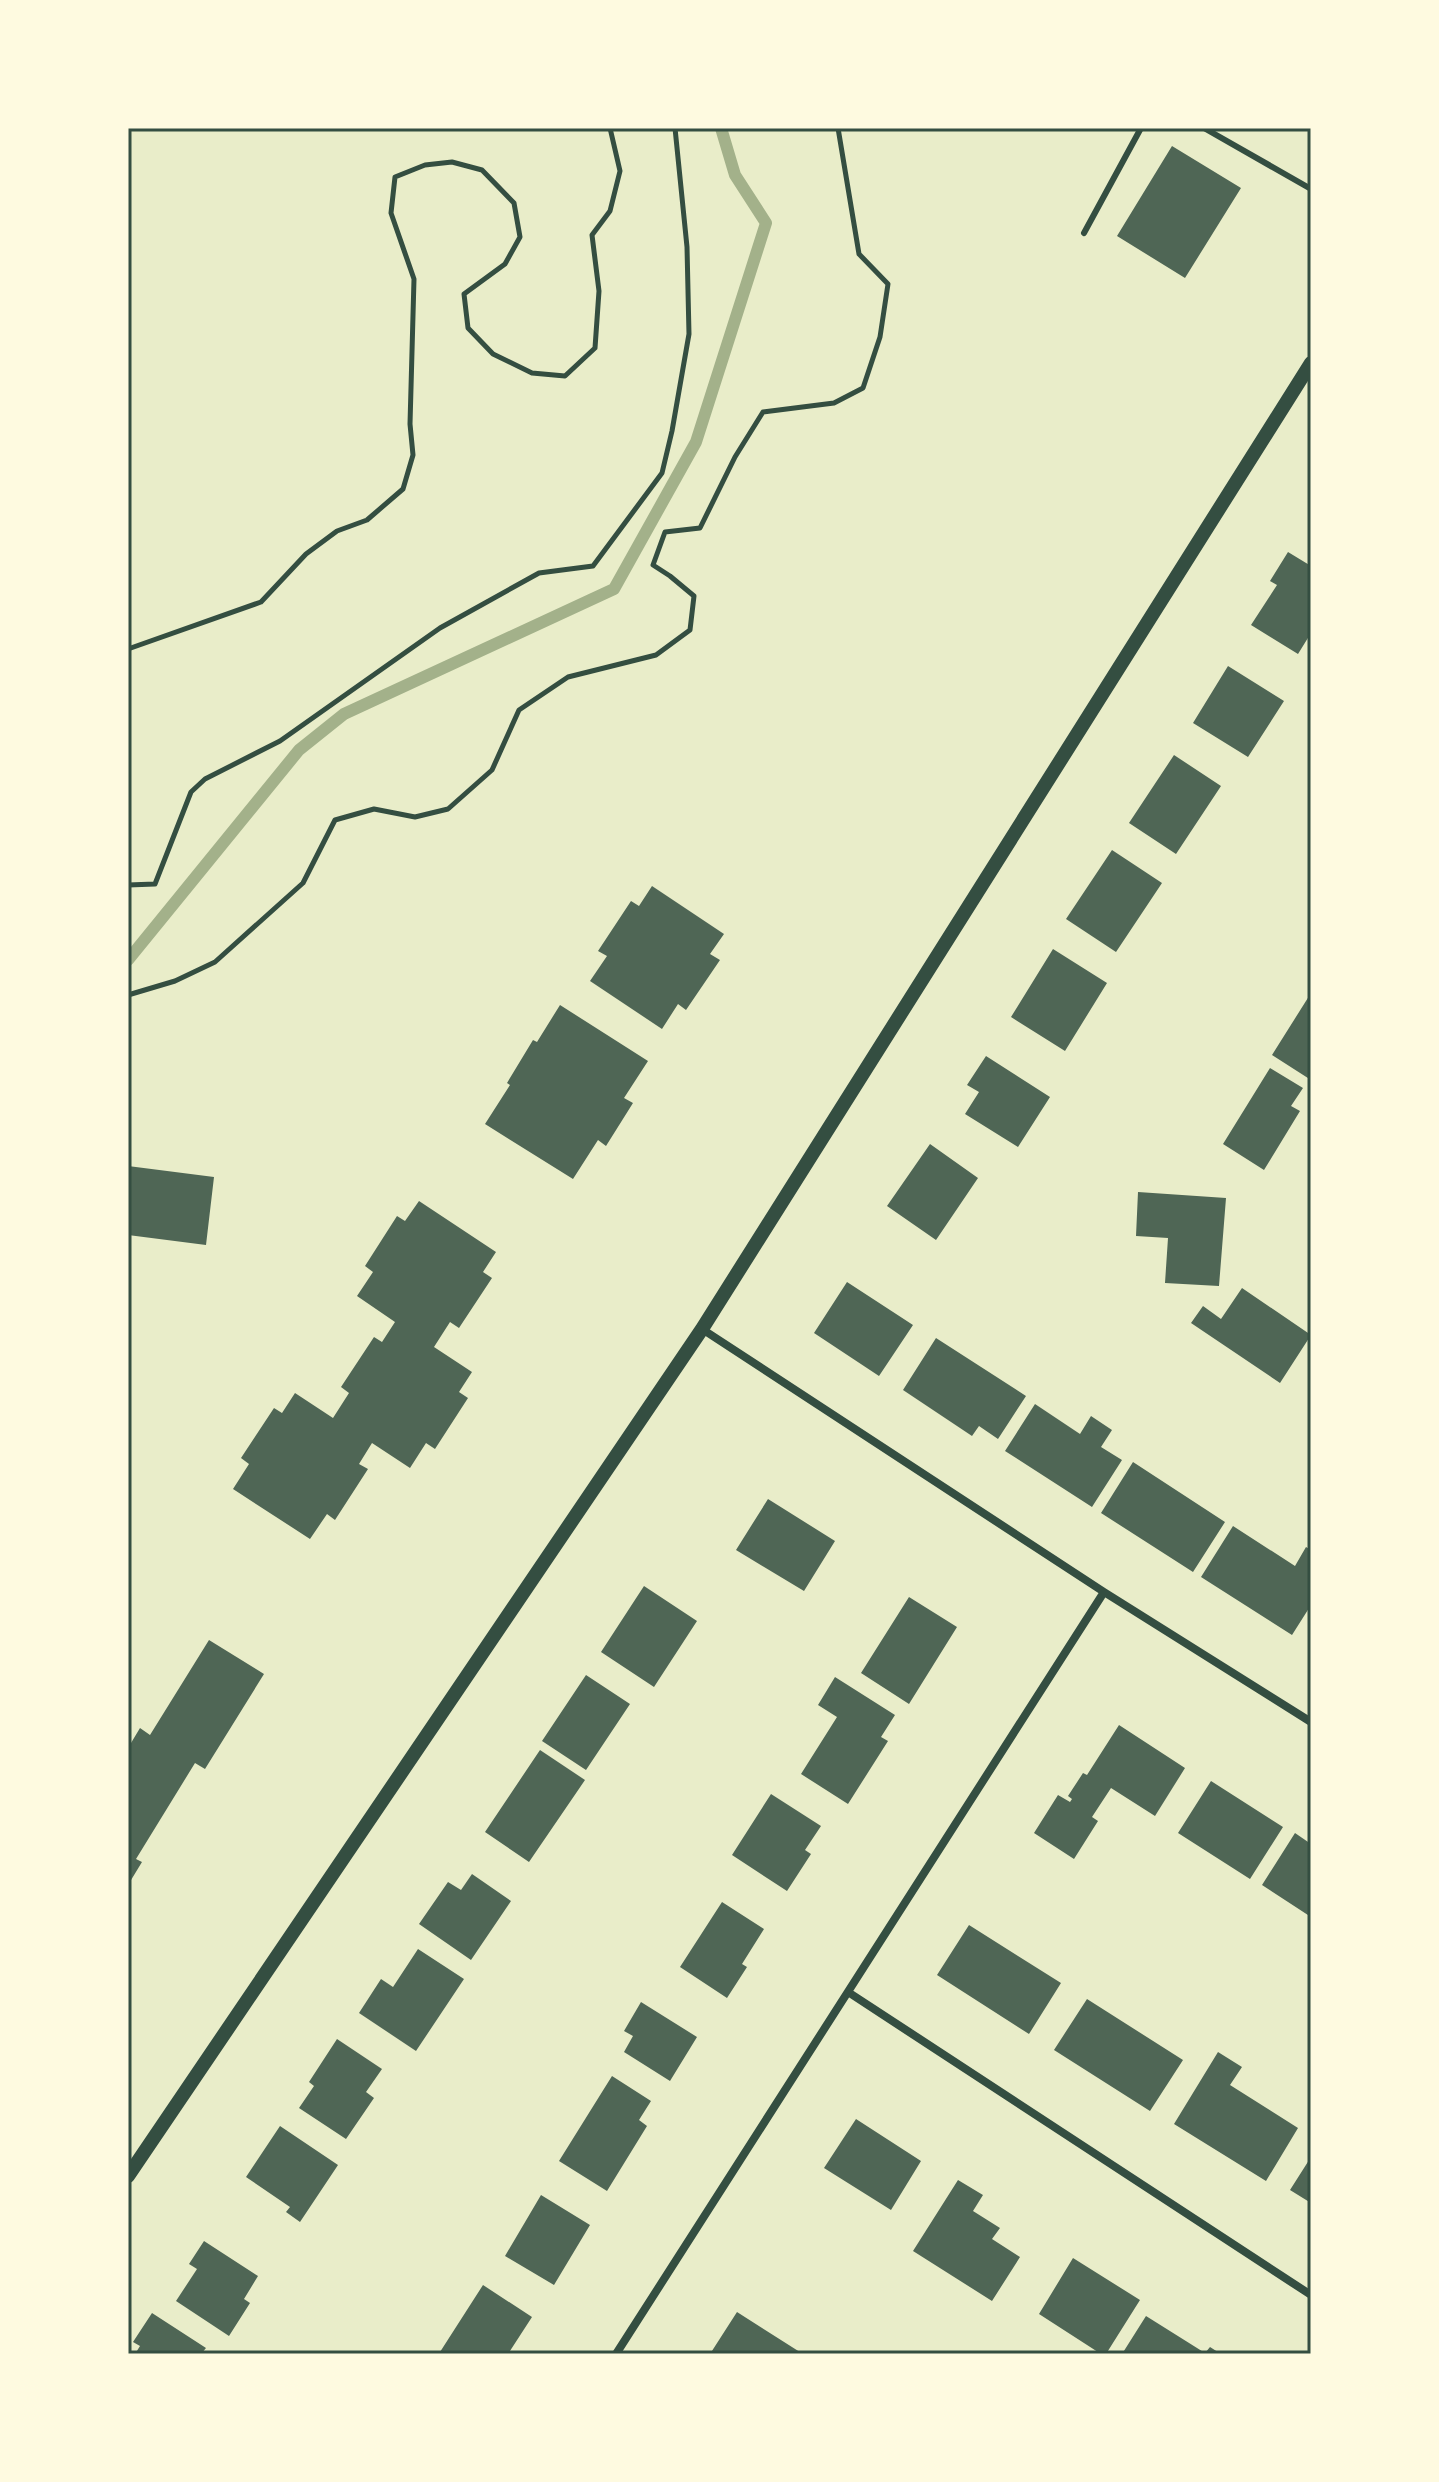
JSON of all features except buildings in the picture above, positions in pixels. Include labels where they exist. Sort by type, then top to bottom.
[{"type":"street","points":[[128,2176],[702,1329],[1311,363]]},
{"type":"street","points":[[702,1329],[1104,1592],[1311,1722]]},
{"type":"street","points":[[616,2354],[1104,1592]]},
{"type":"street","points":[[848,1992],[1311,2295]]},
{"type":"lane","points":[[1084,233],[1141,128]]},
{"type":"lane","points":[[1204,128],[1311,189]]},
{"type":"path","points":[[128,649],[261,602],[306,554],[337,531],[367,520],[403,489],[413,455],[410,424],[414,279],[391,213],[395,177],[425,165],[452,162],[482,170],[514,203],[520,237],[505,264],[464,294],[468,328],[493,354],[532,373],[565,376],[595,348],[599,291],[592,235],[610,211],[620,171],[610,128]]},
{"type":"path","points":[[128,885],[155,884],[191,792],[205,779],[280,741],[452,621],[539,573],[593,566],[662,473],[689,334],[687,247],[675,128]]},
{"type":"path","points":[[128,995],[175,981],[215,962],[303,883],[335,820],[374,809],[415,817],[448,809],[492,770],[519,710],[568,677],[656,655],[690,630],[694,596],[653,565],[665,532],[700,528],[735,457],[763,412],[834,403],[863,388],[880,337],[888,284],[859,254],[838,128]]},
{"type":"waterway","points":[[128,960],[299,750],[344,714],[614,589],[696,442],[766,223],[735,175],[721,128]]}]
